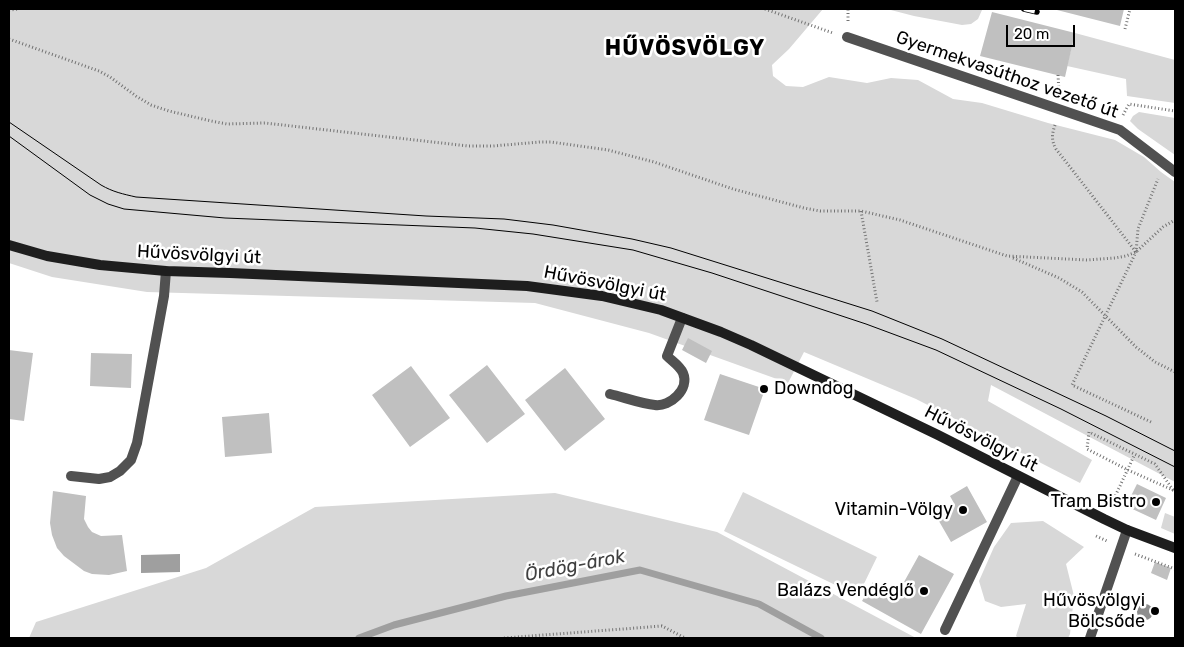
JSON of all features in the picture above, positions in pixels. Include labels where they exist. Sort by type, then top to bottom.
[{"type":"main road","name":"Hűvösvölgyi út","points":[[9,245],[47,256],[166,271],[527,286],[602,296],[661,310],[722,332],[751,345],[932,432],[1127,530],[1175,548]]},
{"type":"street","name":"Gyermekvasúthoz vezető út","points":[[847,38],[1120,130],[1175,172]]},
{"type":"street","points":[[71,476],[99,479],[110,477],[120,471],[131,460],[139,433],[164,296],[166,271]]},
{"type":"street","points":[[610,394],[656,405],[667,404],[676,397],[682,390],[683,373],[667,356],[682,318]]},
{"type":"street","points":[[945,630],[1018,476]]},
{"type":"street","points":[[1090,638],[1127,530]]},
{"type":"path","points":[[9,10],[19,9]]},
{"type":"path","points":[[766,9],[847,38]]},
{"type":"path","points":[[1125,29],[1130,9]]},
{"type":"path","points":[[9,39],[99,71],[151,105],[211,121],[227,124],[265,123],[468,146],[540,142],[592,147],[654,162],[733,189],[804,208],[861,211],[900,220],[1025,262],[1070,284],[1082,292],[1136,347],[1155,362],[1175,372]]},
{"type":"path","points":[[1116,129],[1129,104],[1175,111]]},
{"type":"path","points":[[1060,110],[1052,134],[1054,146],[1136,252]]},
{"type":"path","points":[[1151,422],[1072,385],[1136,252],[1138,229],[1155,184]]},
{"type":"path","points":[[861,211],[877,302]]},
{"type":"path","points":[[1007,256],[1087,260],[1126,256],[1136,252],[1163,227],[1175,220]]},
{"type":"path","points":[[1089,432],[1155,464],[1174,490],[1128,470],[1087,449],[1089,432]]},
{"type":"path","points":[[1111,506],[1134,456]]},
{"type":"path","points":[[504,638],[662,626],[685,638]]},
{"type":"shaded area","points":[[9,9],[823,9],[789,49],[772,65],[773,76],[786,86],[803,87],[829,77],[867,83],[891,78],[918,80],[953,99],[982,103],[1048,123],[1115,140],[1144,157],[1175,182],[1175,482],[991,385],[988,401],[1092,460],[1080,483],[916,399],[804,352],[788,383],[649,333],[535,303],[147,292],[52,277],[9,263]]},
{"type":"shaded area","points":[[887,9],[982,10],[978,19],[971,24],[962,25]]},
{"type":"shaded area","points":[[1075,33],[1175,60],[1175,103],[1127,96],[1126,79],[1067,66]]},
{"type":"shaded area","points":[[1139,112],[1175,118],[1175,155],[1138,129],[1130,121]]},
{"type":"shaded area","points":[[743,492],[877,557],[858,596],[724,531]]},
{"type":"shaded area","points":[[555,493],[717,532],[916,638],[29,638],[36,622],[206,568],[315,507]]},
{"type":"shaded area","points":[[1165,513],[1175,517],[1175,534],[1161,528]]},
{"type":"shaded area","points":[[1043,521],[1084,547],[1066,564],[1074,596],[1070,634],[1068,638],[1018,638],[1016,636],[1026,604],[1001,607],[985,601],[979,581],[994,547],[1011,523]]},
{"type":"shaded area","points":[[180,554],[180,572],[141,573],[141,555]]},
{"type":"building","points":[[1053,9],[1124,9],[1120,26]]},
{"type":"building","points":[[992,12],[1075,33],[1065,77],[980,56]]},
{"type":"building","points":[[688,338],[712,351],[706,363],[682,350]]},
{"type":"building","points":[[9,350],[33,353],[24,421],[9,419]]},
{"type":"building","points":[[91,353],[132,354],[131,388],[90,386]]},
{"type":"building","points":[[487,365],[525,414],[487,443],[449,395]]},
{"type":"building","points":[[411,366],[450,418],[410,447],[372,395]]},
{"type":"building","points":[[565,368],[605,419],[565,451],[525,400]]},
{"type":"building","points":[[720,374],[765,389],[749,435],[704,420]]},
{"type":"building","points":[[269,413],[272,453],[225,457],[222,417]]},
{"type":"building","points":[[1137,484],[1166,498],[1156,520],[1126,506]]},
{"type":"building","name":"Vitamin-Völgy","points":[[967,486],[987,522],[951,542],[936,516],[955,505],[950,496]]},
{"type":"building","points":[[53,491],[86,496],[84,519],[88,527],[92,532],[101,536],[122,535],[127,571],[109,575],[92,574],[84,571],[64,556],[57,548],[52,535],[50,523]]},
{"type":"building","name":"Balázs Vendéglő","points":[[919,555],[954,574],[921,634],[862,601],[873,582],[901,597],[908,585],[904,582]]},
{"type":"building","points":[[1155,562],[1171,568],[1167,580],[1151,573]]},
{"type":"waterway","name":"Ördög-árok","points":[[359,638],[394,625],[506,596],[640,570],[759,604],[821,638]]},
{"type":"tram line","points":[[9,122],[101,185],[136,197],[426,216],[504,219],[553,225],[671,248],[872,311],[942,339],[1106,416],[1175,451]]},
{"type":"tram line","points":[[9,136],[90,195],[124,209],[225,218],[475,228],[533,234],[633,250],[712,273],[866,324],[936,350],[1061,409],[1175,467]]},
{"type":"railway","points":[[1024,9],[1037,12]]},
{"type":"place","name":"Downdog","points":[[764,389]]},
{"type":"place","name":"Tram Bistro","points":[[1156,502]]},
{"type":"place","name":"Vitamin-Völgy","points":[[963,510]]},
{"type":"place","name":"Balázs Vendéglő","points":[[924,591]]},
{"type":"place","name":"Hűvösvölgyi Bölcsőde","points":[[1155,611]]},
{"type":"district","name":"HŰVÖSVÖLGY","points":[[685,49]]}]
